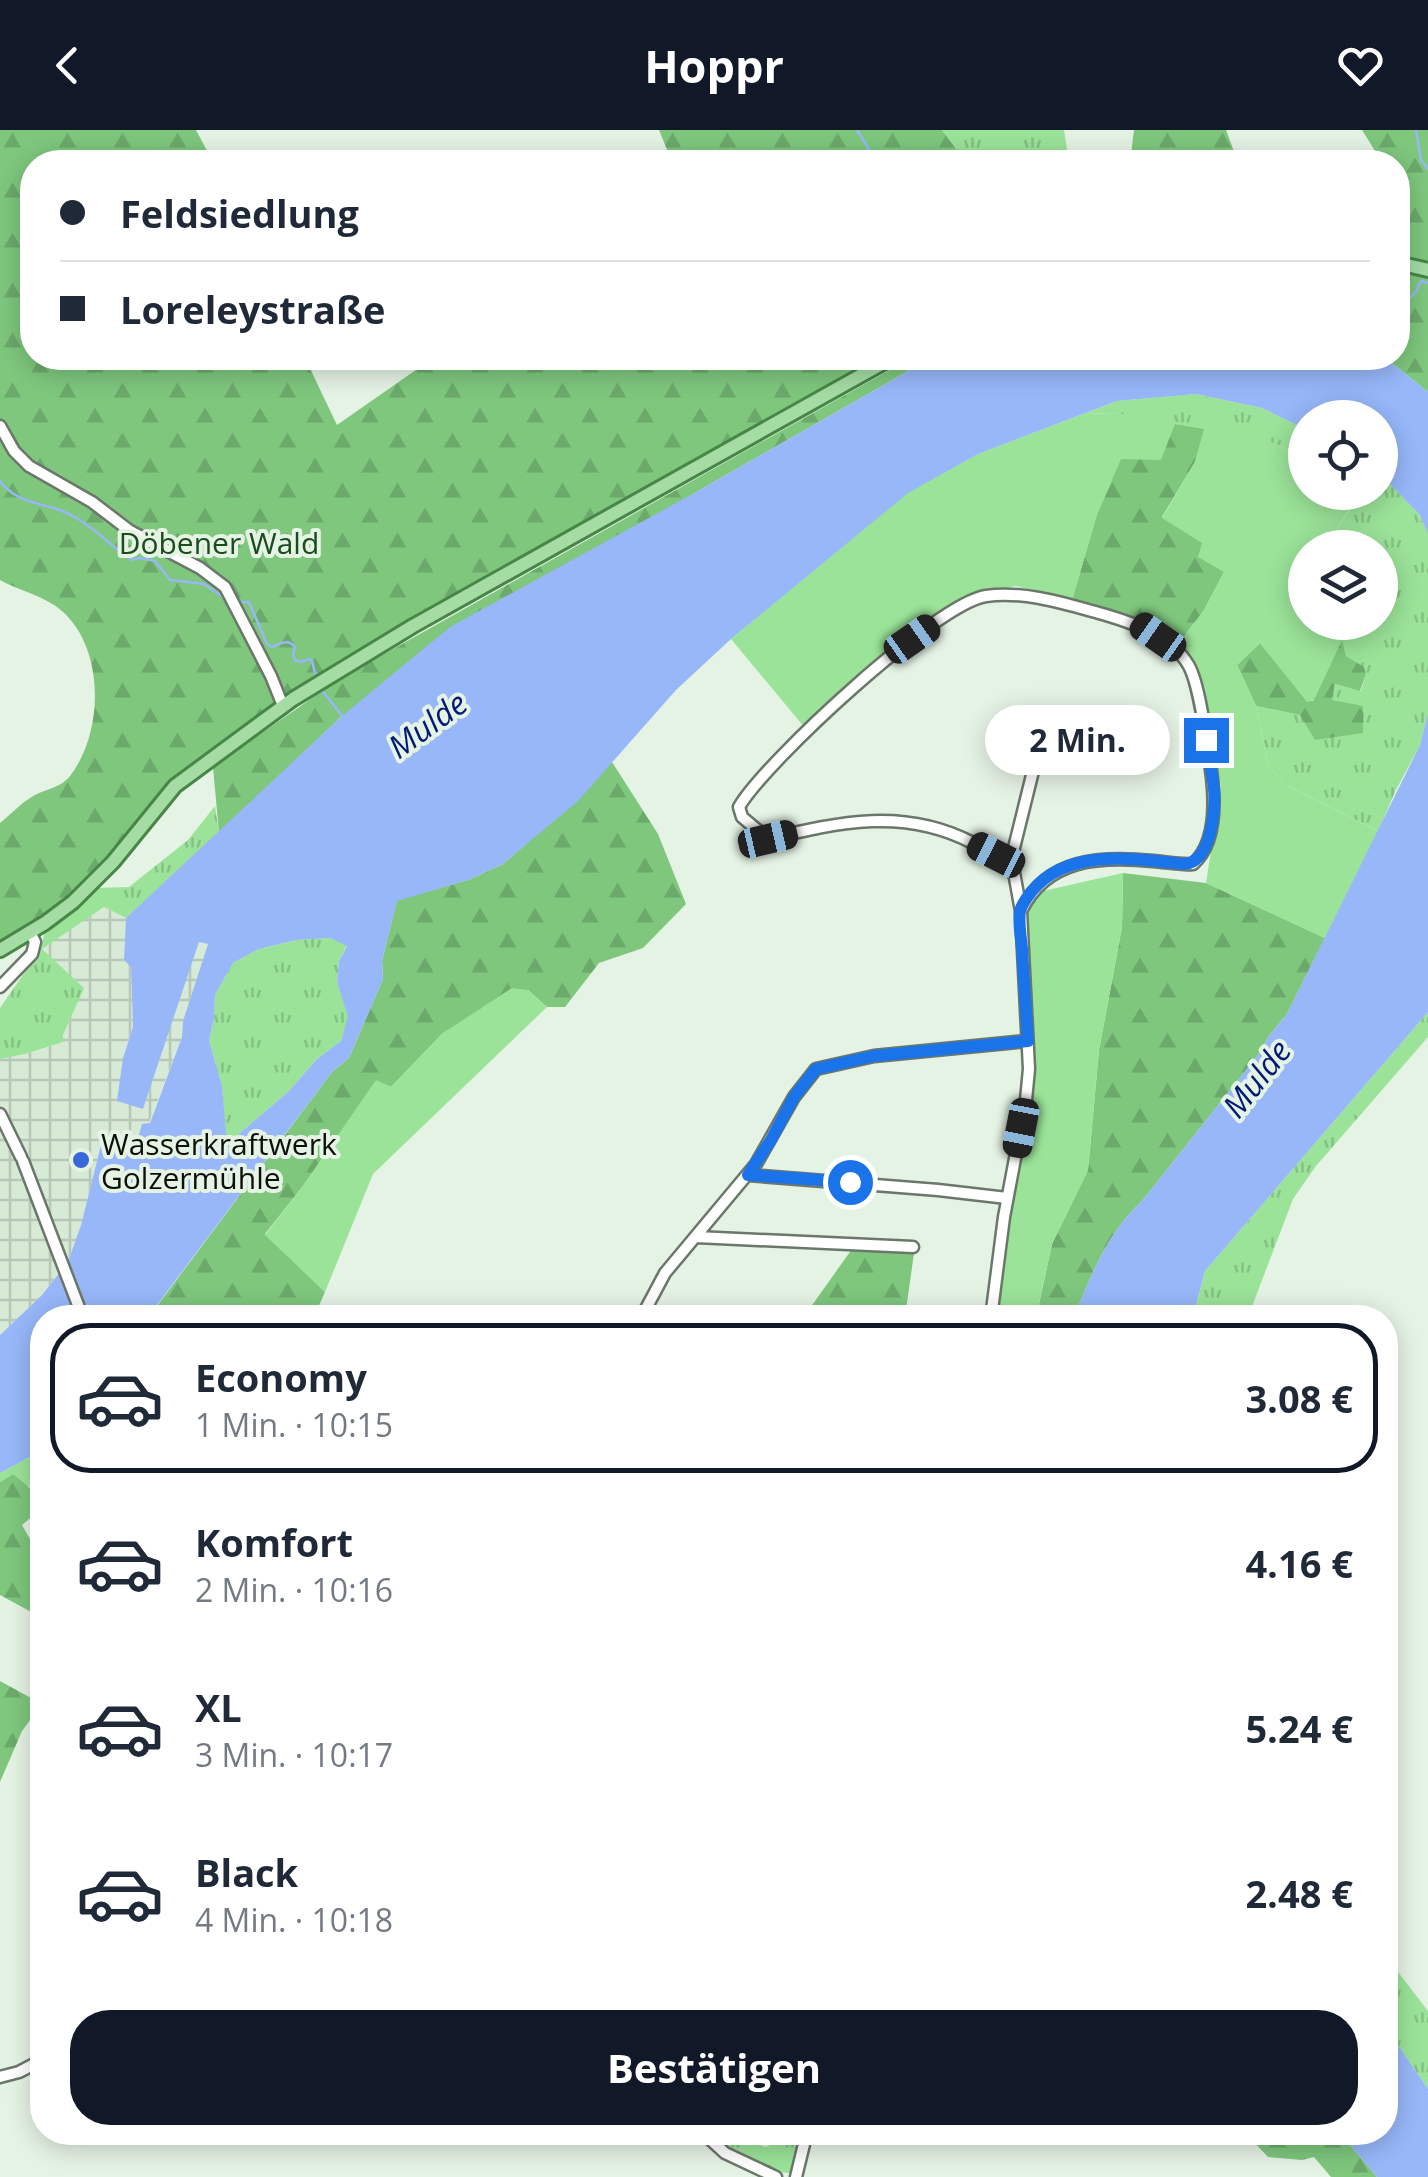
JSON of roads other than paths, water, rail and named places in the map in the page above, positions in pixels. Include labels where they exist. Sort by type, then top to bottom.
[{"type":"main road","points":[[0,950],[80,895],[120,854],[175,786],[282,706],[413,626],[871,370]]},
{"type":"street","points":[[0,426],[14,451],[29,466],[92,502],[130,531],[215,577],[234,602],[282,706]]},
{"type":"street","points":[[1010,864],[964,838],[914,822],[854,822],[768,839],[742,817],[739,807],[766,773],[861,680],[966,602],[985,596],[1036,598],[1141,625],[1174,648],[1189,665],[1195,682],[1214,788],[1212,821],[1200,858],[1193,864],[1122,859],[1072,865],[1036,886],[1020,910]]},
{"type":"street","points":[[993,1305],[1007,1198],[1026,1100],[1028,1041],[1020,910],[1010,864],[1036,759]]},
{"type":"street","points":[[0,987],[32,954],[36,942],[30,932]]},
{"type":"street","points":[[648,1305],[665,1273],[748,1175],[794,1097],[816,1069],[874,1056],[1028,1041]]},
{"type":"street","points":[[0,1114],[22,1159],[78,1305]]},
{"type":"street","points":[[748,1175],[1007,1198]]},
{"type":"street","points":[[696,1237],[913,1247]]},
{"type":"street","points":[[0,2077],[30,2067]]},
{"type":"street","points":[[716,2145],[725,2154],[776,2177]]},
{"type":"street","points":[[796,2177],[804,2145]]},
{"type":"water","name":"Mulde","points":[[910,370],[1400,370],[1428,392],[1428,534],[1420,515],[1398,492],[1398,400],[1288,400],[1288,421],[1262,408],[1196,394],[1117,401],[978,454],[908,493],[731,639],[676,690],[578,801],[503,864],[468,880],[397,901],[382,961],[383,979],[349,1058],[332,1072],[157,1305],[32,1305],[68,1262],[104,1133],[137,1142],[142,1124],[150,1123],[182,1037],[183,1021],[208,944],[199,942],[143,1109],[117,1101],[123,1058],[133,1027],[131,967],[124,960],[126,918],[342,716],[450,627]],"holes":[[[330,938],[347,946],[339,961],[337,982],[348,1017],[341,1041],[227,1144],[222,1086],[209,1040],[215,995],[233,963],[259,949],[296,940]]]},
{"type":"water","name":"Mulde","points":[[1428,713],[1428,1012],[1205,1271],[1196,1305],[1079,1305],[1119,1226],[1287,1014],[1420,745]]},
{"type":"water","points":[[30,1306],[30,1457],[0,1473],[0,1335]]},
{"type":"water","points":[[1398,2045],[1428,2089],[1428,2177],[1377,2177],[1350,2145],[1398,2145]]},
{"type":"waterway","points":[[857,130],[870,150]]},
{"type":"waterway","points":[[1416,130],[1421,160],[1428,169]]},
{"type":"waterway","points":[[1410,298],[1422,281],[1428,283]]},
{"type":"waterway","points":[[0,481],[23,499],[78,519],[132,560],[155,561],[170,580],[204,584],[226,599]]},
{"type":"waterway","points":[[238,602],[249,602],[267,644],[272,647],[290,643],[295,647],[295,660],[310,659],[317,681]]},
{"type":"waterway","points":[[320,688],[343,717]]},
{"type":"place","name":"Wasserkraftwerk Golzermühle","points":[[81,1160]]},
{"type":"park label","name":"Döbener Wald","points":[[219,542]]}]
